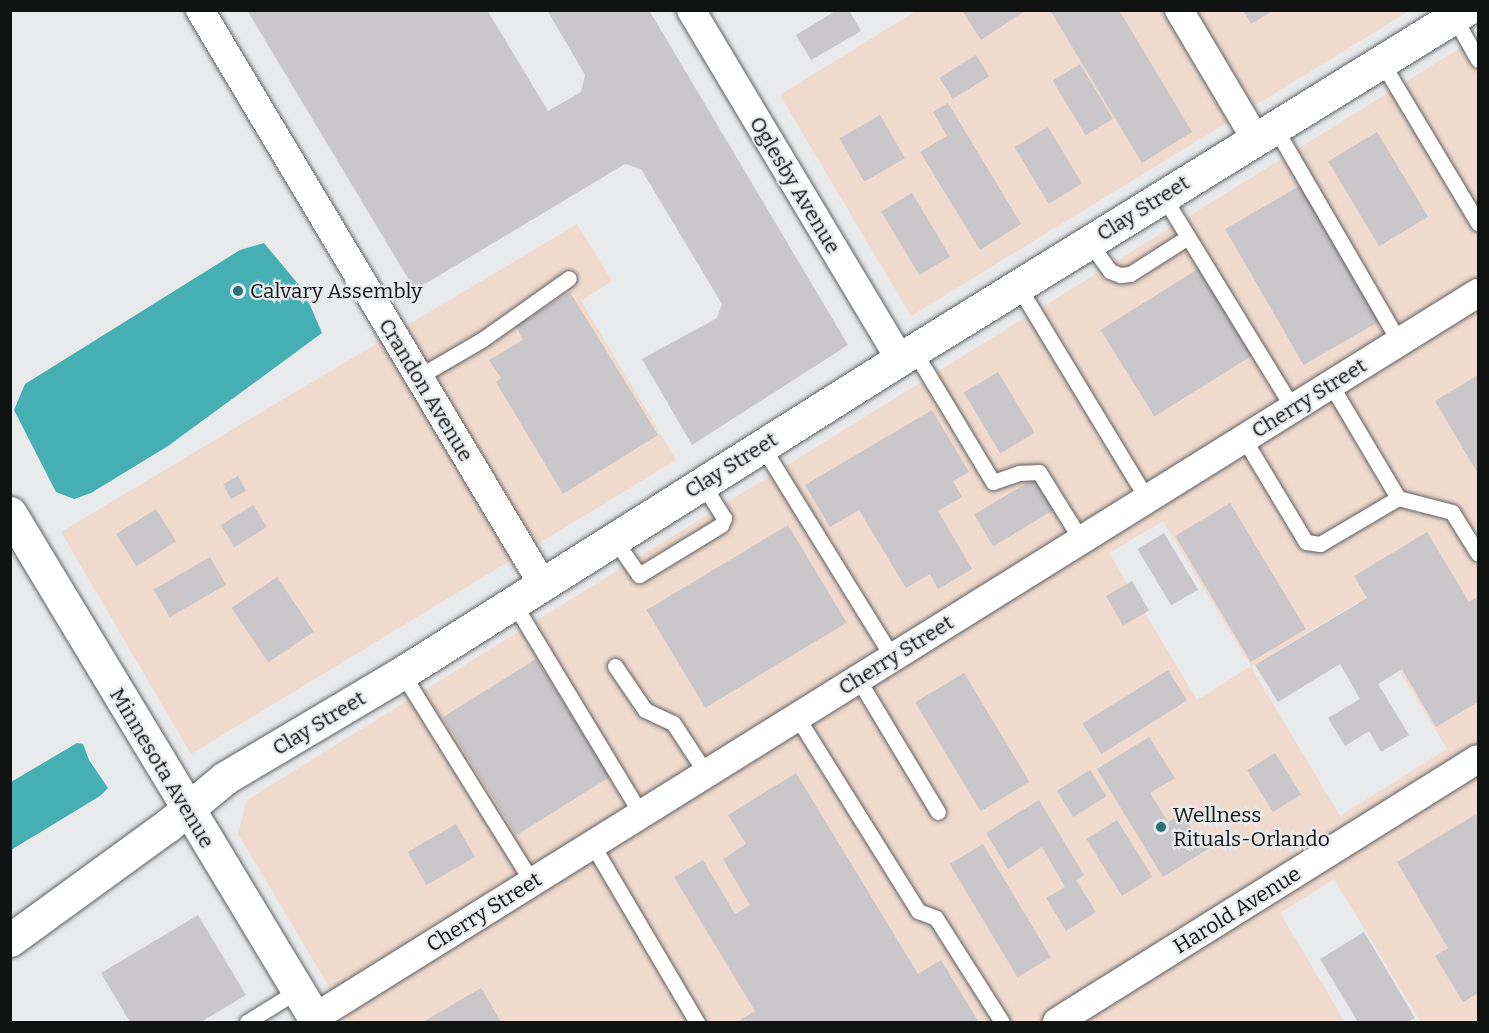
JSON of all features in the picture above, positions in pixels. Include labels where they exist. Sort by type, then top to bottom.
[{"type":"street","name":"Crandon Avenue","points":[[200,10],[542,584]]},
{"type":"street","name":"Oglesby Avenue","points":[[691,10],[907,355]]},
{"type":"street","points":[[1179,10],[1265,132]]},
{"type":"street","name":"Clay Street","points":[[10,940],[186,810],[225,778],[402,673],[907,355],[1459,14]]},
{"type":"street","name":"Cherry Street","points":[[309,1010],[532,882],[1479,293]]},
{"type":"street","name":"Minnesota Avenue","points":[[10,513],[186,810],[309,1010]]},
{"type":"street","name":"Harold Avenue","points":[[1057,1023],[1479,759]]},
{"type":"lane","points":[[1459,14],[1479,60]]},
{"type":"lane","points":[[1381,61],[1479,223]]},
{"type":"lane","points":[[1265,132],[1399,342]]},
{"type":"lane","points":[[1163,196],[1293,408]]},
{"type":"lane","points":[[1089,242],[1110,272],[1120,275],[1130,274],[1188,237]]},
{"type":"lane","points":[[418,377],[483,339],[569,278]]},
{"type":"lane","points":[[1018,286],[1147,499]]},
{"type":"lane","points":[[907,355],[993,482],[1019,472],[1039,472],[1081,540]]},
{"type":"lane","points":[[1331,385],[1398,498],[1452,512],[1479,554]]},
{"type":"lane","points":[[1244,439],[1306,542],[1320,544],[1398,498]]},
{"type":"lane","points":[[762,446],[892,658]]},
{"type":"lane","points":[[614,539],[639,575],[721,525],[724,518],[702,483]]},
{"type":"lane","points":[[513,602],[641,814]]},
{"type":"lane","points":[[615,666],[645,710],[673,723],[706,773]]},
{"type":"lane","points":[[402,673],[532,882]]},
{"type":"lane","points":[[858,679],[938,812]]},
{"type":"lane","points":[[797,717],[918,911],[936,918],[1002,1023]]},
{"type":"lane","points":[[592,844],[697,1023]]},
{"type":"lane","points":[[247,1023],[309,1010]]},
{"type":"shaded area","points":[[916,11],[1409,11],[911,316],[780,95]]},
{"type":"shaded area","points":[[1478,37],[1478,526],[1470,531],[1478,545],[1478,1022],[1421,1022],[1334,879],[1280,913],[1345,1022],[350,1022],[238,834],[247,800]],"holes":[[[1163,521],[1251,666],[1197,700],[1109,553]],[[1358,602],[1447,749],[1340,816],[1251,667]]]},
{"type":"shaded area","points":[[577,224],[612,281],[581,301],[676,460],[191,754],[61,532]]},
{"type":"water","points":[[264,243],[304,291],[322,333],[168,446],[91,493],[74,499],[56,492],[14,410],[25,384],[240,250]]},
{"type":"water","points":[[77,743],[83,744],[89,760],[108,788],[100,796],[11,850],[11,782]]},
{"type":"building","points":[[247,10],[487,10],[548,111],[581,92],[585,75],[547,10],[649,10],[848,345],[692,445],[642,359],[717,318],[722,304],[641,169],[625,164],[415,290]]},
{"type":"building","points":[[837,10],[849,10],[861,31],[811,60],[796,35]]},
{"type":"building","points":[[962,10],[1027,10],[981,40]]},
{"type":"building","points":[[1050,10],[1119,10],[1192,132],[1142,163]]},
{"type":"building","points":[[1243,10],[1274,10],[1251,24]]},
{"type":"building","points":[[976,55],[989,76],[953,99],[940,78]]},
{"type":"building","points":[[1080,64],[1113,119],[1086,135],[1053,80]]},
{"type":"building","points":[[948,103],[1021,224],[980,250],[920,152],[947,136],[933,112]]},
{"type":"building","points":[[880,115],[905,158],[864,182],[839,138]]},
{"type":"building","points":[[1048,127],[1082,184],[1049,204],[1015,147]]},
{"type":"building","points":[[1377,132],[1428,217],[1379,246],[1328,161]]},
{"type":"building","points":[[1303,184],[1382,320],[1304,365],[1225,229]]},
{"type":"building","points":[[912,193],[950,256],[919,275],[881,212]]},
{"type":"building","points":[[1198,269],[1252,356],[1155,416],[1100,330]]},
{"type":"building","points":[[570,292],[658,435],[563,494],[496,382],[501,378],[489,360],[523,340],[516,326]]},
{"type":"building","points":[[998,372],[1035,433],[1000,453],[964,393]]},
{"type":"building","points":[[1478,375],[1478,474],[1435,401]]},
{"type":"building","points":[[932,410],[969,472],[953,481],[962,497],[938,511],[972,569],[938,589],[930,574],[906,588],[859,510],[830,527],[805,485]]},
{"type":"building","points":[[238,476],[246,491],[231,499],[223,484]]},
{"type":"building","points":[[1035,478],[1054,510],[993,546],[974,515]]},
{"type":"building","points":[[1230,503],[1306,629],[1251,662],[1175,536]]},
{"type":"building","points":[[253,505],[267,527],[235,547],[221,525]]},
{"type":"building","points":[[156,509],[176,541],[136,566],[116,534]]},
{"type":"building","points":[[788,525],[847,623],[705,708],[647,610]]},
{"type":"building","points":[[1427,532],[1469,602],[1478,596],[1478,702],[1436,727],[1402,669],[1378,684],[1409,735],[1381,752],[1369,731],[1345,746],[1328,718],[1360,699],[1340,664],[1278,702],[1255,665],[1367,598],[1354,576]]},
{"type":"building","points":[[1164,533],[1198,590],[1171,606],[1137,549]]},
{"type":"building","points":[[210,557],[226,585],[170,617],[154,590]]},
{"type":"building","points":[[277,577],[314,632],[268,662],[231,608]]},
{"type":"building","points":[[1132,581],[1149,610],[1123,625],[1106,596]]},
{"type":"building","points":[[536,659],[610,777],[516,835],[443,717]]},
{"type":"building","points":[[1168,670],[1187,701],[1101,754],[1082,724]]},
{"type":"building","points":[[964,673],[1029,782],[981,811],[915,702]]},
{"type":"building","points":[[1149,737],[1175,778],[1150,793],[1168,822],[1182,814],[1197,837],[1205,832],[1213,846],[1163,877],[1097,769]]},
{"type":"building","points":[[1275,753],[1301,795],[1273,812],[1247,770]]},
{"type":"building","points":[[1090,770],[1106,796],[1073,817],[1057,791]]},
{"type":"building","points":[[796,773],[918,974],[941,960],[978,1021],[737,1022],[755,1011],[674,877],[703,860],[735,914],[750,905],[723,859],[746,844],[728,815]]},
{"type":"building","points":[[1039,800],[1084,875],[1076,880],[1096,912],[1066,931],[1046,898],[1065,887],[1042,847],[1008,869],[986,833]]},
{"type":"building","points":[[1478,813],[1478,993],[1463,1002],[1435,956],[1448,948],[1397,862]]},
{"type":"building","points":[[1117,820],[1153,877],[1122,896],[1086,839]]},
{"type":"building","points":[[456,824],[475,857],[427,885],[408,852]]},
{"type":"building","points":[[983,844],[1051,957],[1018,977],[950,864]]},
{"type":"building","points":[[198,915],[246,995],[201,1022],[130,1022],[101,973]]},
{"type":"building","points":[[1364,932],[1415,1018],[1408,1022],[1358,1022],[1320,959]]},
{"type":"building","points":[[481,988],[501,1022],[423,1022]]},
{"type":"place","name":"Calvary Assembly","points":[[238,291]]},
{"type":"place","name":"Wellness Rituals-Orlando","points":[[1161,827]]}]
